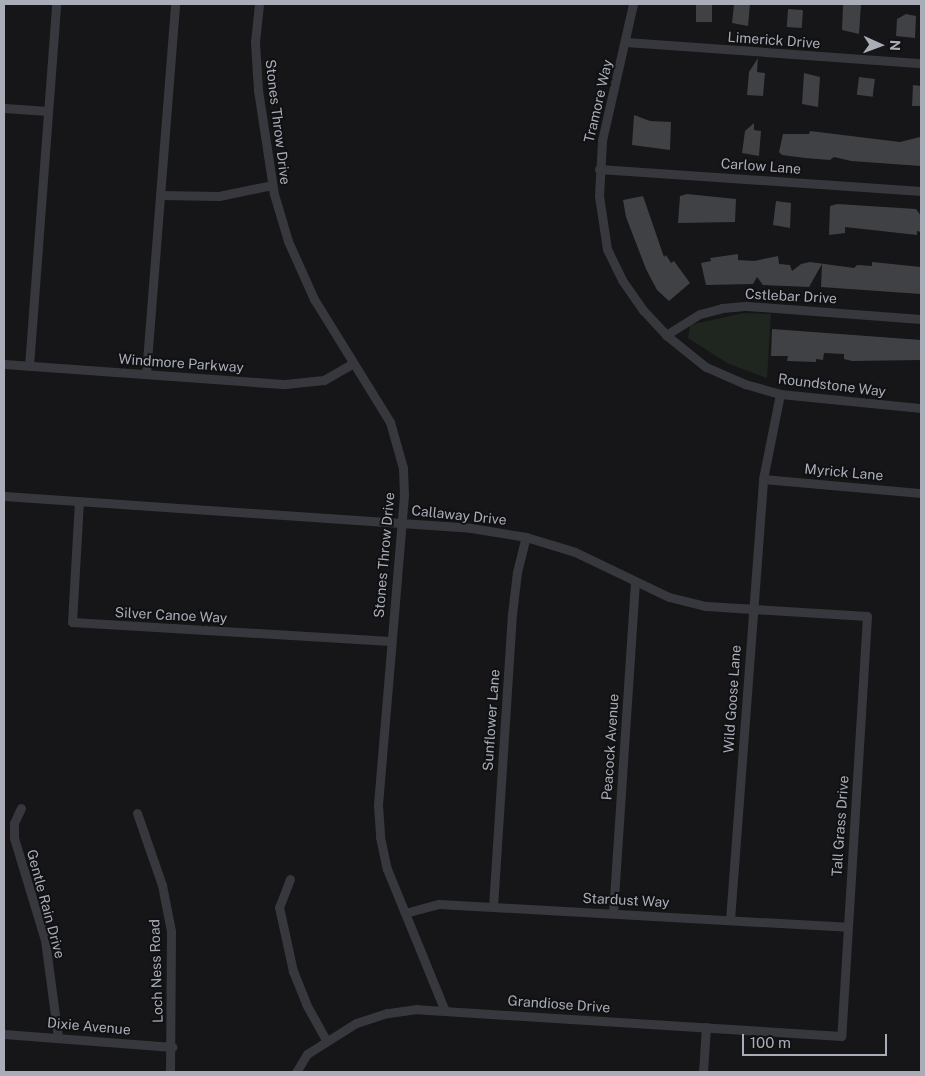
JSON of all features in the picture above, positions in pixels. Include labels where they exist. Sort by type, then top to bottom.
[{"type":"street","points":[[29,366],[56,4]]},
{"type":"street","points":[[146,374],[175,4]]},
{"type":"street","name":"Stones Throw Drive","points":[[259,4],[255,42],[258,90],[272,186],[288,241],[306,283],[352,364],[381,406],[398,444],[404,495],[390,641],[378,805],[387,869],[444,1010]]},
{"type":"street","name":"Tramore Way","points":[[633,4],[626,42],[607,113],[599,169],[600,218],[607,248],[622,280],[666,336]]},
{"type":"street","name":"Limerick Drive","points":[[626,42],[921,63]]},
{"type":"street","points":[[4,108],[48,111]]},
{"type":"street","name":"Carlow Lane","points":[[599,169],[921,191]]},
{"type":"street","points":[[160,195],[219,196],[272,186]]},
{"type":"street","name":"Cstlebar Drive","points":[[666,336],[700,314],[730,308],[921,319]]},
{"type":"street","name":"Roundstone Way","points":[[666,336],[706,367],[745,384],[780,394],[921,408]]},
{"type":"street","name":"Windmore Parkway","points":[[4,364],[303,383],[324,380],[352,364]]},
{"type":"street","name":"Wild Goose Lane","points":[[730,920],[752,610],[764,479],[780,394]]},
{"type":"street","name":"Myrick Lane","points":[[764,479],[921,493]]},
{"type":"street","name":"Callaway Drive","points":[[4,496],[471,528],[526,537],[575,552],[669,597],[706,606],[867,616]]},
{"type":"street","name":"Silver Canoe Way","points":[[79,501],[72,622],[390,641]]},
{"type":"street","name":"Sunflower Lane","points":[[493,907],[512,614],[517,572],[526,537]]},
{"type":"street","name":"Peacock Avenue","points":[[613,914],[635,582]]},
{"type":"street","name":"Tall Grass Drive","points":[[841,1036],[867,616]]},
{"type":"street","name":"Gentle Rain Drive","points":[[21,808],[14,823],[14,838],[45,940],[58,1037]]},
{"type":"street","name":"Loch Ness Road","points":[[138,813],[162,885],[171,931],[172,1047],[170,1072]]},
{"type":"street","points":[[290,879],[279,907],[293,971],[306,1004],[326,1040]]},
{"type":"street","name":"Stardust Way","points":[[405,913],[440,904],[847,927]]},
{"type":"street","name":"Grandiose Drive","points":[[296,1072],[307,1054],[326,1040],[356,1023],[387,1013],[417,1008],[841,1036]]},
{"type":"street","points":[[703,1072],[706,1027]]},
{"type":"street","name":"Dixie Avenue","points":[[4,1034],[172,1047]]},
{"type":"shaded area","points":[[744,313],[771,314],[767,378],[727,363],[688,338],[690,326]]},
{"type":"building","points":[[696,4],[712,4],[712,22],[696,22]]},
{"type":"building","points":[[734,4],[750,4],[748,26],[732,23]]},
{"type":"building","points":[[843,4],[861,4],[859,34],[842,30]]},
{"type":"building","points":[[788,9],[803,10],[802,28],[787,27]]},
{"type":"building","points":[[906,14],[916,16],[915,38],[896,36],[897,19]]},
{"type":"building","points":[[758,58],[757,72],[765,73],[763,96],[747,95],[749,72]]},
{"type":"building","points":[[804,73],[820,77],[818,107],[802,104]]},
{"type":"building","points":[[859,77],[875,79],[873,97],[857,95]]},
{"type":"building","points":[[913,85],[921,86],[921,106],[912,106]]},
{"type":"building","points":[[634,115],[650,121],[671,122],[670,150],[632,145]]},
{"type":"building","points":[[754,123],[754,130],[761,131],[759,156],[742,153],[745,131]]},
{"type":"building","points":[[810,131],[900,142],[920,137],[921,166],[851,161],[834,157],[830,160],[805,158],[782,155],[779,152],[783,134],[809,134]]},
{"type":"building","points":[[687,194],[736,199],[735,222],[678,223],[680,196]]},
{"type":"building","points":[[643,196],[664,257],[666,255],[671,263],[674,261],[690,283],[669,301],[657,290],[646,269],[626,217],[623,200]]},
{"type":"building","points":[[776,201],[791,203],[790,228],[773,225]]},
{"type":"building","points":[[837,204],[916,209],[921,216],[921,232],[917,231],[917,235],[845,227],[845,233],[829,235],[830,206]]},
{"type":"building","points":[[738,254],[738,260],[754,261],[778,256],[779,264],[790,265],[792,271],[801,264],[810,262],[854,268],[857,265],[872,266],[872,262],[921,267],[921,294],[821,287],[822,264],[809,287],[763,285],[757,277],[753,284],[706,285],[701,263],[711,261],[710,258]]},
{"type":"building","points":[[772,329],[921,340],[921,360],[852,361],[844,359],[844,354],[824,353],[823,360],[816,359],[816,362],[787,361],[788,356],[771,356]]}]
